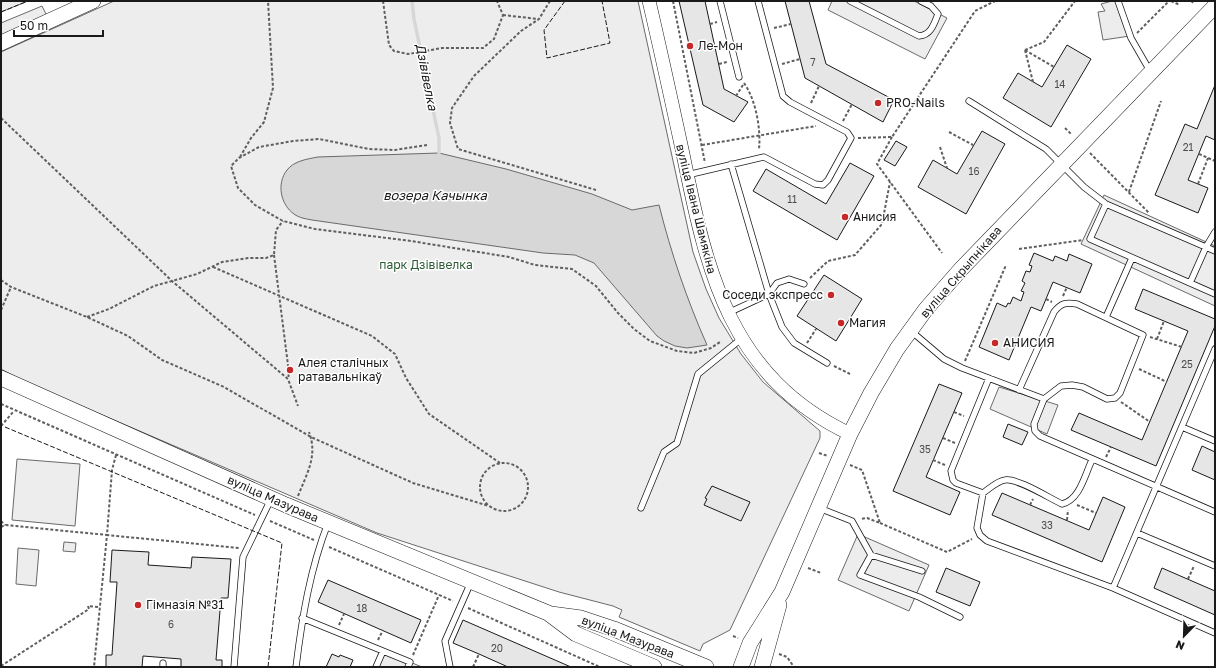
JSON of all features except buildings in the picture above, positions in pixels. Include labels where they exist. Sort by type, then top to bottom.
[{"type":"main road","points":[[1,43],[93,1]]},
{"type":"main road","name":"вуліца Скрыпнікава","points":[[762,667],[782,592],[850,434],[871,393],[926,309],[961,269],[1080,143],[1214,10]]},
{"type":"main road","name":"вуліца Мазурава","points":[[1,378],[294,509],[548,613],[576,634],[654,667]]},
{"type":"main road","name":"вуліца Скрыпнікава","points":[[741,667],[750,642],[782,592]]},
{"type":"main road","name":"вуліца Мазурава","points":[[548,613],[581,618],[608,627],[706,667]]},
{"type":"street","name":"вуліца Івана Шамякіна","points":[[649,1],[704,248],[717,289],[727,313],[741,339],[759,365],[788,394],[820,419],[850,434]]},
{"type":"lane","points":[[720,1],[739,76]]},
{"type":"lane","points":[[687,175],[706,169],[764,157],[815,184],[823,185],[828,180],[851,138],[847,132],[807,111],[783,96],[758,1]]},
{"type":"lane","points":[[850,1],[919,36],[926,35],[930,32],[938,14],[931,6],[921,1]]},
{"type":"lane","points":[[1118,1],[1134,45],[1151,73]]},
{"type":"lane","points":[[969,101],[1046,149],[1084,187],[1106,204],[1215,252]]},
{"type":"lane","points":[[731,164],[769,294],[782,327],[794,343],[827,363]]},
{"type":"lane","points":[[1106,204],[1090,239],[1215,294]]},
{"type":"lane","points":[[1190,283],[1206,247],[1215,232]]},
{"type":"lane","points":[[1106,317],[1132,258]]},
{"type":"lane","points":[[727,313],[769,294],[776,282],[789,279],[804,284]]},
{"type":"lane","points":[[1019,390],[1054,312],[1060,305],[1067,302],[1077,304],[1143,335],[1120,393],[1115,398],[1106,399],[1083,387],[1072,385],[1060,386],[1044,399],[1034,424],[1035,431],[1040,436],[1092,460],[1215,512]]},
{"type":"lane","points":[[911,331],[944,359],[962,368],[1044,399]]},
{"type":"lane","points":[[641,508],[664,452],[677,443],[698,374],[741,339]]},
{"type":"lane","points":[[1113,588],[1215,350]]},
{"type":"lane","points":[[984,493],[956,483],[953,480],[951,471],[989,378]]},
{"type":"lane","points":[[1182,427],[1215,441]]},
{"type":"lane","points":[[1092,460],[1075,496],[1069,502],[1062,504],[1015,481],[1004,480],[984,493],[977,528],[980,534],[987,541],[1113,588],[1215,633]]},
{"type":"lane","points":[[234,667],[243,558],[271,499]]},
{"type":"lane","points":[[819,508],[852,521],[871,556],[922,571]]},
{"type":"lane","points":[[296,667],[302,618],[320,543],[328,523]]},
{"type":"lane","points":[[1137,533],[1215,566]]},
{"type":"lane","points":[[871,556],[860,575],[919,598],[960,617]]},
{"type":"lane","points":[[450,667],[445,641],[472,581]]},
{"type":"lane","points":[[302,618],[383,651],[409,665]]},
{"type":"lane","points":[[376,667],[383,651]]},
{"type":"path","points":[[268,1],[273,88],[264,122],[251,138],[239,158],[231,166],[238,188],[255,205],[283,221],[315,229],[411,241],[509,257],[535,264],[572,269],[596,286],[623,318],[650,341],[677,351],[694,353],[711,348],[720,342]]},
{"type":"path","points":[[383,1],[389,45],[394,51],[414,53],[442,48],[483,48],[494,39],[503,15],[497,1]]},
{"type":"path","points":[[550,1],[540,19],[521,31],[474,76],[452,108],[450,123],[458,149],[596,190]]},
{"type":"path","points":[[673,1],[706,169]]},
{"type":"path","points":[[942,253],[877,164],[892,137],[975,11],[995,1]]},
{"type":"path","points":[[1025,50],[1044,42],[1075,1]]},
{"type":"path","points":[[1136,35],[1170,1],[1180,5]]},
{"type":"path","points":[[503,15],[540,19]]},
{"type":"path","points":[[765,30],[791,24]]},
{"type":"path","points":[[1025,50],[1054,67]]},
{"type":"path","points":[[1025,50],[1032,82]]},
{"type":"path","points":[[775,66],[800,59]]},
{"type":"path","points":[[739,76],[750,92],[761,135],[758,158]]},
{"type":"path","points":[[736,96],[744,83]]},
{"type":"path","points":[[807,111],[819,86]]},
{"type":"path","points":[[1129,192],[1161,101]]},
{"type":"path","points":[[839,128],[852,104]]},
{"type":"path","points":[[1,118],[172,281],[288,379],[298,406]]},
{"type":"path","points":[[701,145],[830,123]]},
{"type":"path","points":[[1066,128],[1150,214]]},
{"type":"path","points":[[949,132],[973,145]]},
{"type":"path","points":[[851,138],[892,137]]},
{"type":"path","points":[[239,158],[259,147],[319,139],[369,149],[395,150],[427,145]]},
{"type":"path","points":[[940,147],[947,168]]},
{"type":"path","points":[[1199,154],[1215,161]]},
{"type":"path","points":[[1198,184],[1208,158]]},
{"type":"path","points":[[804,284],[828,261],[855,255],[882,224],[890,182]]},
{"type":"path","points":[[283,221],[276,230],[274,255],[289,373],[288,379]]},
{"type":"path","points":[[1019,249],[1090,239]]},
{"type":"path","points":[[87,317],[109,309],[154,286],[213,267],[222,262],[248,258],[266,258],[274,255]]},
{"type":"path","points":[[962,368],[1006,265]]},
{"type":"path","points":[[1,280],[11,287],[87,317],[128,336],[162,360],[224,387],[311,437],[413,483],[489,506],[496,510],[512,510],[525,500],[528,492],[527,480],[522,470],[515,465],[500,462],[429,414],[406,378],[395,354],[372,336],[213,267]]},
{"type":"path","points":[[1,310],[11,287]]},
{"type":"path","points":[[1157,339],[1164,321]]},
{"type":"path","points":[[804,349],[816,329]]},
{"type":"path","points":[[1143,335],[1182,347]]},
{"type":"path","points":[[1016,342],[1036,351]]},
{"type":"path","points":[[827,363],[850,374]]},
{"type":"path","points":[[1131,366],[1167,382]]},
{"type":"path","points":[[1115,398],[1150,422]]},
{"type":"path","points":[[1,404],[14,411],[262,518],[286,526],[320,543],[461,604],[600,667]]},
{"type":"path","points":[[1,426],[14,411]]},
{"type":"path","points":[[954,412],[972,420]]},
{"type":"path","points":[[294,509],[312,458],[313,445],[309,432]]},
{"type":"path","points":[[943,438],[961,445]]},
{"type":"path","points":[[94,667],[112,470],[116,455]]},
{"type":"path","points":[[933,460],[952,468]]},
{"type":"path","points":[[489,506],[480,493],[481,477],[489,468],[500,462]]},
{"type":"path","points":[[862,470],[880,522]]},
{"type":"path","points":[[1069,502],[1096,513]]},
{"type":"path","points":[[852,521],[867,518],[880,522],[947,552],[980,534]]},
{"type":"path","points":[[1,521],[5,524],[242,548]]},
{"type":"path","points":[[1,527],[5,524]]},
{"type":"path","points":[[1188,580],[1197,558]]},
{"type":"path","points":[[409,665],[439,595]]},
{"type":"path","points":[[1,666],[89,609],[88,606],[99,608]]},
{"type":"path","points":[[337,632],[344,614]]},
{"type":"path","points":[[778,653],[787,657],[794,667]]},
{"type":"path","points":[[473,667],[479,654]]},
{"type":"shaded area","points":[[1,1],[28,1],[1,12]]},
{"type":"shaded area","name":"парк Дзівівелка","points":[[114,1],[638,1],[693,252],[706,289],[719,318],[741,354],[763,382],[820,431],[820,438],[730,630],[703,644],[700,651],[619,617],[622,610],[613,606],[559,592],[377,533],[23,381],[1,369],[1,52]]},
{"type":"shaded area","points":[[832,1],[914,1],[947,18],[925,59],[828,10]]},
{"type":"shaded area","points":[[1118,1],[1130,36],[1103,40],[1098,12],[1105,11],[1101,4]]},
{"type":"shaded area","points":[[42,6],[47,16],[1,35],[1,23]]},
{"type":"shaded area","points":[[1104,195],[1215,246],[1215,306],[1081,244]]},
{"type":"shaded area","points":[[999,387],[1058,405],[1047,434],[990,409]]},
{"type":"shaded area","points":[[17,459],[80,464],[75,526],[12,520]]},
{"type":"shaded area","points":[[858,534],[929,565],[909,611],[838,580]]},
{"type":"shaded area","points":[[64,542],[76,543],[75,552],[63,551]]},
{"type":"shaded area","points":[[18,548],[39,550],[36,586],[16,584]]},
{"type":"shaded area","points":[[383,651],[422,667],[376,667]]},
{"type":"water","name":"возера Качынка","points":[[439,153],[506,169],[592,194],[632,210],[659,205],[680,276],[707,345],[687,348],[675,346],[664,341],[657,336],[594,263],[575,255],[543,253],[305,219],[296,215],[290,210],[283,200],[281,188],[284,176],[287,170],[297,162],[318,157]]},
{"type":"waterway","name":"Дзівівелка","points":[[412,1],[414,19],[439,138],[439,153]]},
{"type":"fence","points":[[1,12],[28,1]]},
{"type":"fence","points":[[565,1],[544,30],[547,58],[610,43],[602,1]]},
{"type":"fence","points":[[5,427],[282,543],[268,667]]},
{"type":"place","name":"Ле-Мон","points":[[690,46]]},
{"type":"place","name":"PRO-Nails","points":[[878,103]]},
{"type":"place","name":"Анисия","points":[[845,217]]},
{"type":"place","name":"Соседи экспресс","points":[[831,295]]},
{"type":"place","name":"Магия","points":[[841,323]]},
{"type":"place","name":"АНИСИЯ","points":[[995,343]]},
{"type":"place","name":"Алея сталічных ратавальнікаў","points":[[290,370]]},
{"type":"place","name":"Гімназія №31","points":[[138,605]]}]
